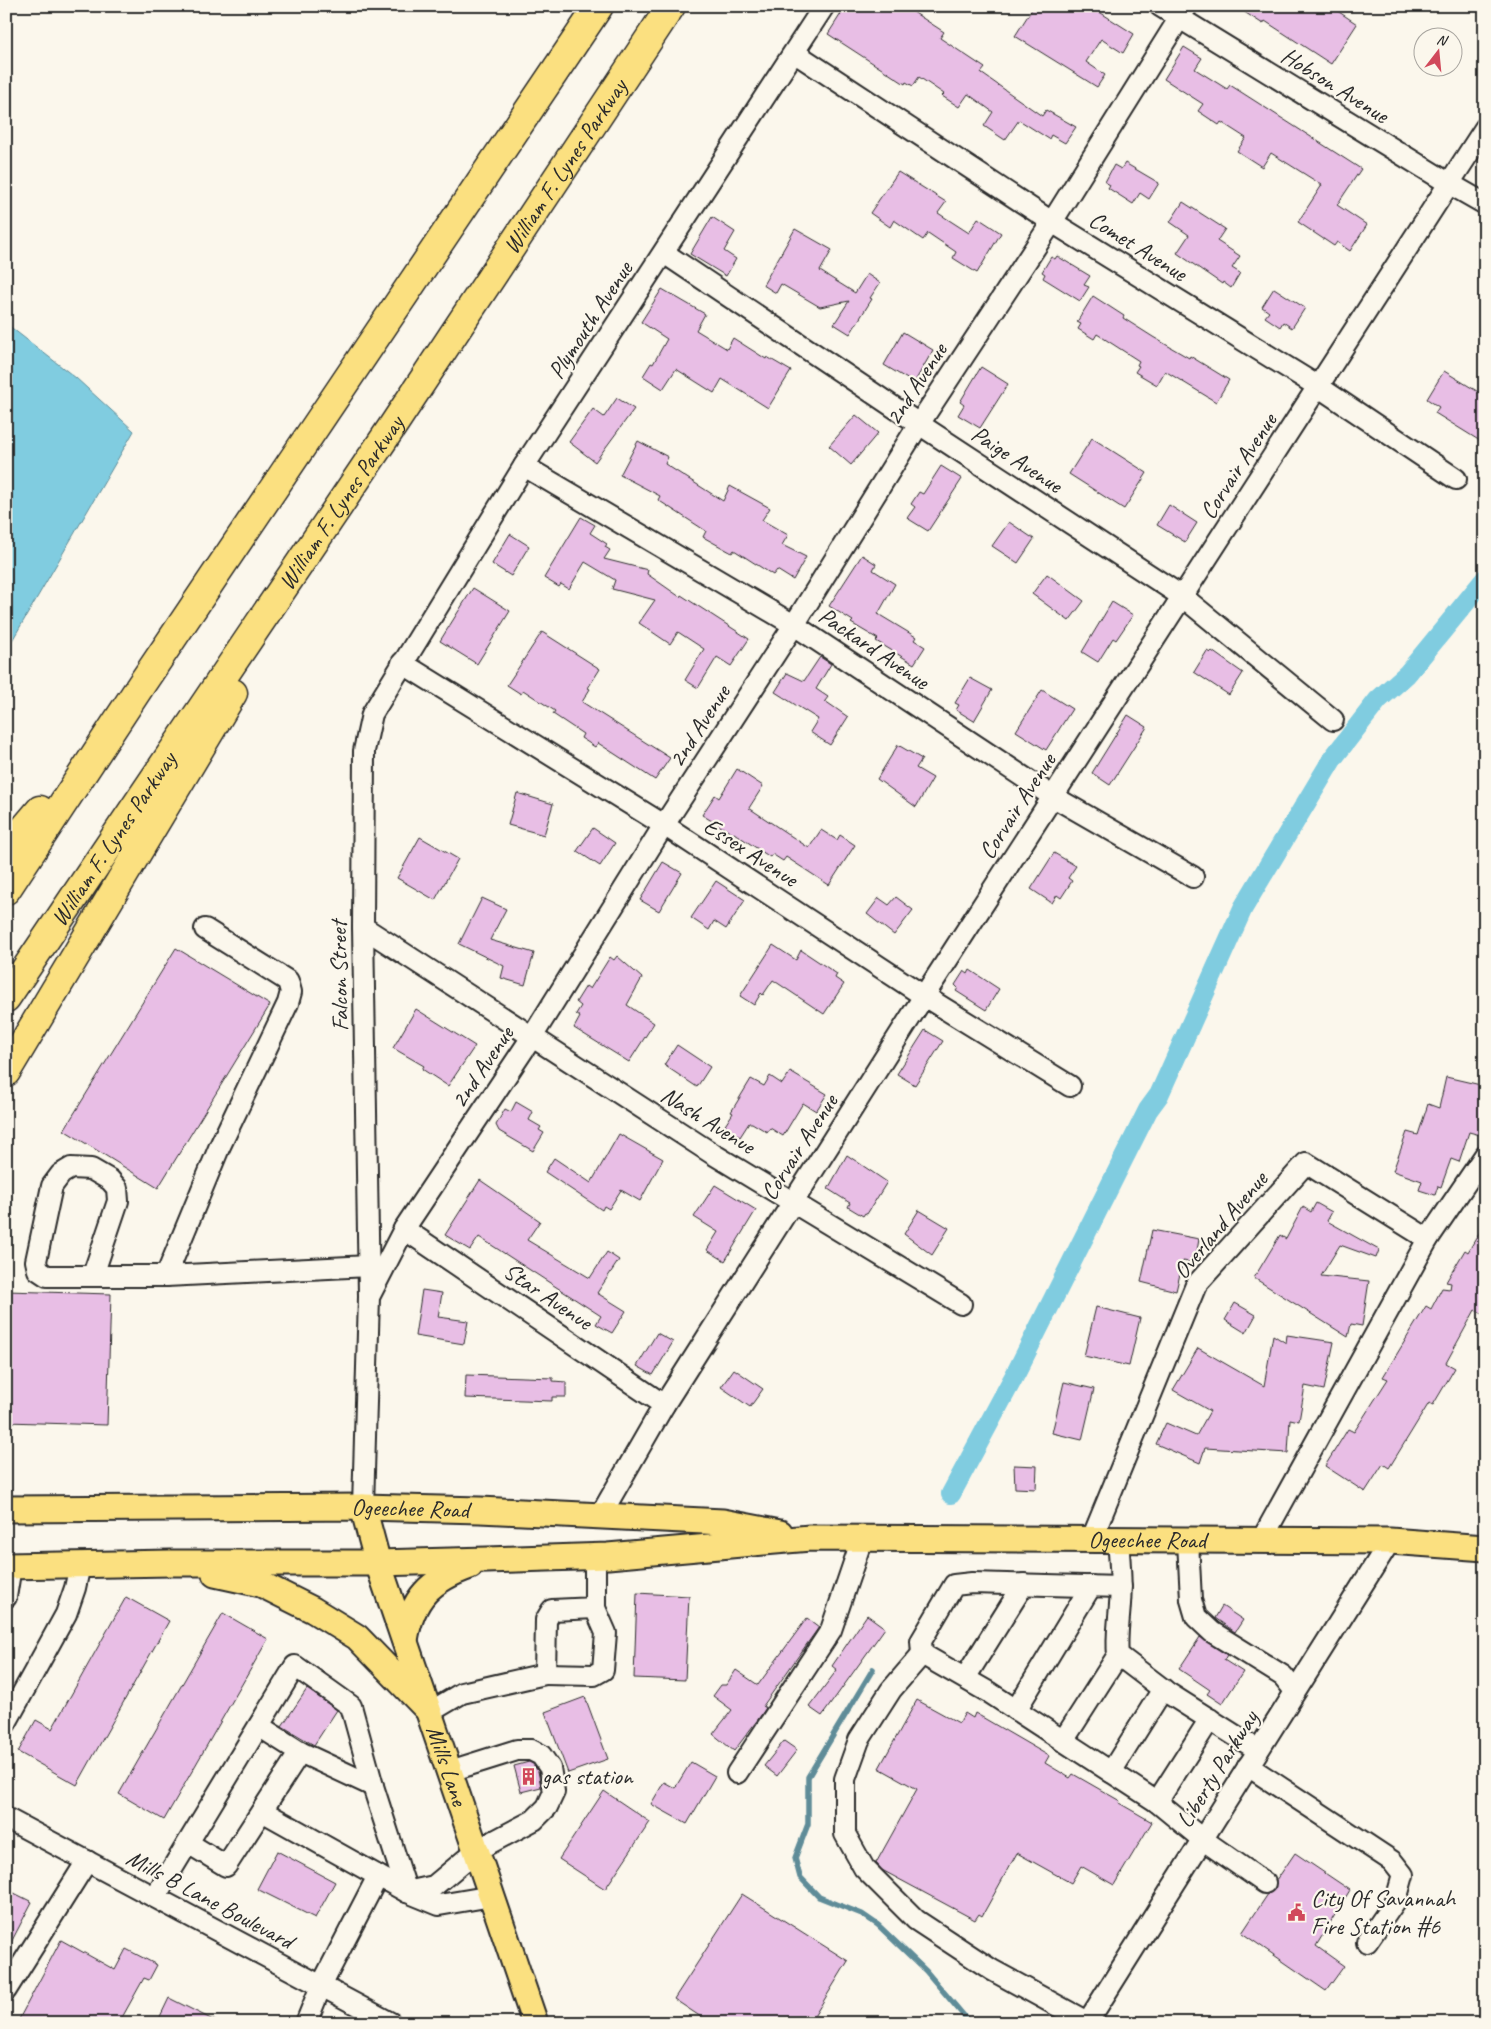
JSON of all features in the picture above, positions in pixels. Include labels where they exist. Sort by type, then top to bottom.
[{"type":"highway","points":[[6,890],[143,682],[599,6]]},
{"type":"highway","name":"William F. Lynes Parkway","points":[[6,998],[392,427],[670,6]]},
{"type":"highway","points":[[6,1072],[392,427]]},
{"type":"highway","points":[[6,850],[143,682]]},
{"type":"main road","name":"Ogeechee Road","points":[[6,1509],[364,1507],[723,1522],[810,1538]]},
{"type":"main road","name":"Mills Lane","points":[[364,1507],[378,1563],[535,2023]]},
{"type":"main road","name":"Ogeechee Road","points":[[9,1566],[378,1563],[487,1560],[595,1556],[810,1538],[1091,1541],[1390,1541],[1485,1548]]},
{"type":"main road","points":[[405,1640],[408,1619],[423,1595],[440,1579],[487,1560]]},
{"type":"main road","points":[[171,1564],[261,1584],[313,1610],[357,1637],[430,1712]]},
{"type":"street","name":"Plymouth Avenue","points":[[402,663],[524,466],[824,6]]},
{"type":"street","name":"Hobson Avenue","points":[[1160,6],[1184,12],[1450,184],[1485,204]]},
{"type":"street","name":"2nd Avenue","points":[[364,1507],[369,1297],[404,1229],[532,1037],[664,825],[794,624],[919,424],[1052,222],[1184,12]]},
{"type":"street","name":"Comet Avenue","points":[[795,53],[1052,222],[1319,387],[1456,479]]},
{"type":"street","name":"Corvair Avenue","points":[[600,1516],[664,1405],[924,996],[1485,128]]},
{"type":"street","name":"Paige Avenue","points":[[664,253],[919,424],[1183,597],[1333,720]]},
{"type":"street","name":"Packard Avenue","points":[[524,466],[794,624],[1052,796],[1193,877]]},
{"type":"street","name":"Essex Avenue","points":[[402,663],[664,825],[924,996],[1070,1086]]},
{"type":"street","name":"Falcon Street","points":[[369,1297],[363,927],[364,752],[372,714],[402,663]]},
{"type":"street","name":"Nash Avenue","points":[[363,927],[713,1154],[961,1304]]},
{"type":"street","points":[[166,1276],[219,1148],[288,1003],[291,992],[288,981],[205,929]]},
{"type":"street","points":[[1261,1541],[1428,1239],[1485,1155]]},
{"type":"street","name":"Overland Avenue","points":[[1091,1541],[1196,1285],[1306,1163],[1428,1239]]},
{"type":"street","points":[[94,1275],[118,1201],[117,1188],[110,1180],[91,1168],[71,1168],[60,1174],[52,1186],[36,1261],[38,1270],[47,1276],[166,1276],[368,1266]]},
{"type":"street","name":"Star Avenue","points":[[404,1229],[664,1405]]},
{"type":"street","points":[[737,1773],[831,1630],[862,1539]]},
{"type":"street","points":[[1063,1741],[1118,1656],[1116,1636],[1121,1587],[1118,1541]]},
{"type":"street","points":[[1188,1541],[1191,1600],[1196,1617],[1212,1632],[1283,1676],[1296,1691]]},
{"type":"street","name":"Liberty Parkway","points":[[1087,2022],[1390,1541]]},
{"type":"street","points":[[430,1712],[462,1693],[545,1674],[594,1675],[603,1670],[606,1633],[595,1608],[595,1556]]},
{"type":"street","points":[[6,1723],[66,1614],[75,1588],[80,1565]]},
{"type":"street","points":[[6,1597],[9,1566]]},
{"type":"street","points":[[1087,2022],[992,1970],[916,1920],[864,1868],[845,1834],[844,1779],[859,1740],[890,1690],[922,1654],[921,1640],[954,1585],[972,1582],[1121,1587]]},
{"type":"street","points":[[964,1678],[1024,1584]]},
{"type":"street","points":[[1016,1710],[1092,1586]]},
{"type":"street","points":[[545,1674],[546,1620],[552,1610],[595,1608]]},
{"type":"street","points":[[922,1654],[1016,1710],[1157,1802],[1202,1838],[1265,1883]]},
{"type":"street","points":[[1118,1656],[1164,1690],[1210,1719],[1253,1758],[1392,1861],[1403,1875],[1396,1900],[1367,1942]]},
{"type":"street","points":[[155,1897],[295,1666],[351,1706],[373,1786],[407,1892]]},
{"type":"street","points":[[1111,1772],[1164,1690]]},
{"type":"street","points":[[1157,1802],[1210,1719]]},
{"type":"street","points":[[259,1726],[300,1752],[373,1786]]},
{"type":"street","points":[[407,1892],[434,1886],[477,1850],[534,1820],[547,1807],[554,1792],[550,1768],[541,1755],[531,1750],[517,1750],[450,1771]]},
{"type":"street","points":[[188,1843],[226,1866],[300,1752]]},
{"type":"street","points":[[262,1811],[407,1892],[439,1904],[492,1896]]},
{"type":"street","name":"Mills B Lane Boulevard","points":[[6,1818],[391,2023]]},
{"type":"street","points":[[6,1990],[87,1861]]},
{"type":"street","points":[[306,2023],[321,1986],[378,1876]]},
{"type":"water","points":[[6,322],[76,378],[134,431],[6,651]]},
{"type":"building","points":[[846,6],[904,6],[944,32],[940,38],[985,68],[981,73],[1042,116],[1046,110],[1076,127],[1065,143],[1051,135],[1049,139],[1019,120],[1005,140],[984,126],[993,112],[968,94],[959,107],[919,77],[913,86],[906,82],[905,84],[828,34]]},
{"type":"building","points":[[1034,6],[1090,6],[1134,34],[1123,53],[1101,39],[1086,62],[1105,75],[1097,87],[1015,36]]},
{"type":"building","points":[[1235,6],[1330,6],[1357,24],[1331,64],[1265,21],[1263,24]]},
{"type":"building","points":[[1184,47],[1202,58],[1195,69],[1227,89],[1230,85],[1361,169],[1337,205],[1367,225],[1350,251],[1337,242],[1334,246],[1298,222],[1322,185],[1271,153],[1262,167],[1237,151],[1246,138],[1221,122],[1219,125],[1198,111],[1203,104],[1164,79]]},
{"type":"building","points":[[1125,163],[1159,183],[1149,199],[1140,193],[1133,204],[1108,188],[1110,185],[1105,182],[1114,165],[1121,169]]},
{"type":"building","points":[[898,172],[946,202],[938,213],[969,233],[978,218],[1001,233],[977,273],[953,258],[956,252],[928,233],[923,240],[894,220],[890,227],[870,213]]},
{"type":"building","points":[[1183,202],[1225,229],[1217,241],[1240,256],[1232,268],[1240,273],[1231,288],[1223,282],[1222,284],[1177,253],[1189,235],[1170,222]]},
{"type":"building","points":[[712,217],[735,232],[724,251],[736,259],[726,276],[690,254]]},
{"type":"building","points":[[795,229],[832,250],[820,271],[855,293],[867,274],[880,283],[850,334],[834,324],[849,301],[820,307],[781,284],[776,293],[763,285]]},
{"type":"building","points":[[1057,256],[1090,276],[1084,285],[1089,287],[1080,301],[1043,278],[1045,274],[1042,272],[1051,257],[1055,259]]},
{"type":"building","points":[[1274,288],[1305,308],[1292,328],[1283,322],[1280,327],[1265,317],[1269,312],[1262,307]]},
{"type":"building","points":[[662,289],[705,314],[696,330],[727,349],[733,338],[766,359],[767,357],[791,371],[768,408],[722,379],[714,393],[676,369],[663,389],[643,376],[651,363],[653,364],[667,339],[641,322]]},
{"type":"building","points":[[1093,296],[1153,337],[1189,358],[1190,356],[1229,380],[1216,402],[1165,371],[1157,385],[1135,372],[1139,366],[1137,365],[1139,361],[1097,334],[1094,339],[1078,329],[1081,324],[1077,322]]},
{"type":"building","points":[[903,332],[933,350],[914,383],[884,365]]},
{"type":"building","points":[[981,367],[1008,384],[980,428],[958,415],[964,405],[960,402]]},
{"type":"building","points":[[1444,371],[1485,396],[1485,444],[1435,413],[1439,407],[1427,399]]},
{"type":"building","points":[[617,398],[634,409],[595,462],[569,442],[593,409],[604,417]]},
{"type":"building","points":[[856,415],[878,433],[851,465],[829,446]]},
{"type":"building","points":[[1092,438],[1147,473],[1124,509],[1069,474]]},
{"type":"building","points":[[638,441],[668,457],[665,464],[723,501],[730,486],[770,508],[762,520],[788,535],[782,545],[806,557],[793,580],[777,570],[773,575],[734,550],[732,553],[703,537],[706,531],[658,500],[660,496],[620,475]]},
{"type":"building","points":[[941,466],[962,479],[928,531],[907,518],[915,507],[911,504],[919,492],[923,494]]},
{"type":"building","points":[[1169,505],[1197,523],[1185,542],[1157,525]]},
{"type":"building","points":[[581,517],[595,525],[590,533],[607,544],[605,547],[610,550],[604,559],[648,570],[647,574],[680,597],[681,595],[749,639],[731,666],[717,657],[698,688],[685,680],[704,649],[678,632],[670,644],[639,623],[655,600],[612,589],[615,580],[585,562],[569,589],[561,584],[559,587],[544,578]]},
{"type":"building","points":[[1009,522],[1034,539],[1018,563],[992,546]]},
{"type":"building","points":[[510,534],[529,546],[511,576],[492,564]]},
{"type":"building","points":[[862,555],[876,564],[873,570],[895,584],[878,614],[916,637],[914,640],[925,647],[914,664],[876,641],[878,639],[851,623],[853,621],[829,606]]},
{"type":"building","points":[[1047,574],[1084,601],[1069,621],[1032,594]]},
{"type":"building","points":[[473,588],[510,611],[477,664],[440,641]]},
{"type":"building","points":[[1112,602],[1133,615],[1116,640],[1113,638],[1098,662],[1082,652]]},
{"type":"building","points":[[542,632],[600,669],[582,702],[670,758],[655,780],[598,743],[595,747],[581,738],[583,734],[553,714],[555,711],[523,690],[521,694],[507,685]]},
{"type":"building","points":[[1207,651],[1210,653],[1212,651],[1243,673],[1229,695],[1194,672]]},
{"type":"building","points":[[820,657],[831,664],[816,689],[828,697],[825,701],[848,717],[830,745],[810,732],[818,719],[775,692],[787,673],[804,681]]},
{"type":"building","points":[[970,678],[992,690],[974,721],[956,710],[959,705],[955,703]]},
{"type":"building","points":[[1042,690],[1072,709],[1046,750],[1016,731]]},
{"type":"building","points":[[1128,715],[1147,727],[1110,785],[1092,773]]},
{"type":"building","points":[[898,745],[922,759],[916,768],[933,778],[916,807],[877,779]]},
{"type":"building","points":[[737,769],[763,786],[749,808],[809,848],[821,830],[837,840],[840,835],[855,845],[829,885],[786,857],[783,861],[772,854],[770,857],[734,833],[702,815],[715,795],[719,798]]},
{"type":"building","points":[[517,793],[553,804],[544,835],[508,825]]},
{"type":"building","points":[[593,828],[615,843],[600,866],[577,851]]},
{"type":"building","points":[[420,837],[458,859],[435,900],[397,878]]},
{"type":"building","points":[[1054,853],[1076,866],[1068,878],[1072,881],[1061,898],[1057,895],[1052,903],[1031,889]]},
{"type":"building","points":[[663,862],[682,873],[659,911],[640,900]]},
{"type":"building","points":[[716,881],[745,900],[726,929],[714,921],[709,930],[691,918]]},
{"type":"building","points":[[896,897],[913,910],[894,935],[867,914],[879,898],[889,905]]},
{"type":"building","points":[[482,898],[506,909],[490,940],[534,953],[525,985],[501,978],[504,966],[459,944]]},
{"type":"building","points":[[773,945],[796,960],[801,950],[837,974],[835,978],[844,984],[824,1014],[773,980],[763,995],[761,993],[754,1005],[740,996]]},
{"type":"building","points":[[176,948],[270,1005],[158,1188],[64,1130]]},
{"type":"building","points":[[617,956],[642,978],[627,1005],[654,1023],[629,1062],[574,1028],[580,1017],[576,1014],[581,1006],[576,1002],[586,986],[590,989],[610,957],[614,960]]},
{"type":"building","points":[[970,970],[999,989],[986,1010],[956,991],[958,988],[955,985],[964,971],[968,974]]},
{"type":"building","points":[[416,1009],[475,1046],[448,1086],[422,1069],[424,1066],[393,1048]]},
{"type":"building","points":[[925,1030],[943,1041],[915,1085],[897,1074]]},
{"type":"building","points":[[677,1045],[710,1067],[697,1087],[664,1065]]},
{"type":"building","points":[[790,1072],[827,1094],[816,1111],[803,1103],[783,1136],[770,1128],[767,1132],[752,1123],[749,1123],[740,1137],[724,1127],[751,1079],[764,1086],[770,1076],[782,1084]]},
{"type":"building","points":[[1446,1077],[1485,1086],[1485,1120],[1480,1135],[1469,1132],[1459,1162],[1451,1159],[1441,1187],[1438,1186],[1435,1195],[1419,1190],[1422,1181],[1393,1171],[1407,1132],[1418,1135],[1428,1104],[1439,1108]]},
{"type":"building","points":[[516,1102],[533,1112],[529,1120],[541,1127],[539,1130],[544,1133],[533,1151],[499,1131],[496,1125],[505,1109],[511,1112]]},
{"type":"building","points":[[619,1134],[663,1159],[640,1201],[621,1190],[609,1209],[604,1206],[602,1210],[545,1172],[554,1158],[591,1183]]},
{"type":"building","points":[[847,1155],[887,1182],[867,1214],[865,1213],[863,1216],[848,1207],[850,1203],[828,1189]]},
{"type":"building","points":[[480,1180],[540,1221],[527,1240],[590,1278],[607,1252],[619,1260],[597,1293],[626,1311],[612,1333],[596,1324],[601,1316],[479,1237],[470,1250],[445,1235]]},
{"type":"building","points":[[715,1185],[756,1210],[725,1261],[707,1250],[718,1232],[694,1217]]},
{"type":"building","points":[[1316,1203],[1332,1212],[1327,1221],[1379,1250],[1376,1258],[1340,1245],[1321,1276],[1369,1281],[1362,1326],[1351,1324],[1348,1337],[1254,1278],[1280,1235],[1286,1239],[1303,1207],[1311,1212]]},
{"type":"building","points":[[919,1210],[949,1228],[932,1255],[904,1234]]},
{"type":"building","points":[[1485,1223],[1485,1315],[1475,1310],[1446,1363],[1455,1368],[1433,1405],[1429,1403],[1389,1468],[1383,1464],[1365,1492],[1325,1466],[1348,1429],[1354,1432],[1388,1379],[1383,1377],[1426,1306],[1431,1309],[1442,1288],[1450,1289],[1451,1283],[1446,1282],[1465,1250],[1468,1252]]},
{"type":"building","points":[[1152,1230],[1199,1239],[1195,1263],[1183,1261],[1176,1291],[1141,1282]]},
{"type":"building","points":[[422,1290],[442,1293],[438,1317],[468,1321],[464,1344],[415,1336]]},
{"type":"building","points":[[6,1291],[111,1294],[107,1425],[6,1422]]},
{"type":"building","points":[[1235,1303],[1256,1315],[1246,1333],[1225,1320]]},
{"type":"building","points":[[1096,1307],[1140,1318],[1129,1366],[1084,1356]]},
{"type":"building","points":[[657,1333],[673,1342],[653,1375],[637,1366]]},
{"type":"building","points":[[1273,1335],[1286,1343],[1287,1335],[1334,1342],[1324,1390],[1305,1386],[1299,1421],[1290,1419],[1288,1453],[1205,1448],[1200,1463],[1156,1444],[1166,1423],[1196,1436],[1210,1411],[1173,1390],[1198,1348],[1264,1386]]},
{"type":"building","points":[[734,1369],[763,1389],[750,1407],[721,1387]]},
{"type":"building","points":[[466,1375],[553,1378],[553,1381],[566,1382],[566,1397],[552,1397],[552,1401],[465,1398]]},
{"type":"building","points":[[1064,1382],[1094,1389],[1082,1440],[1052,1433]]},
{"type":"building","points":[[1014,1465],[1037,1466],[1036,1489],[1015,1488]]},
{"type":"building","points":[[637,1593],[689,1596],[685,1680],[634,1678]]},
{"type":"building","points":[[126,1597],[169,1621],[77,1785],[18,1752],[36,1720],[52,1729]]},
{"type":"building","points":[[1222,1606],[1243,1620],[1235,1632],[1215,1618]]},
{"type":"building","points":[[223,1613],[268,1639],[164,1820],[119,1794]]},
{"type":"building","points":[[867,1615],[885,1628],[822,1716],[809,1707],[837,1670],[832,1666]]},
{"type":"building","points":[[807,1618],[819,1627],[763,1706],[766,1708],[734,1751],[713,1734],[732,1710],[713,1696],[721,1685],[726,1685],[736,1670],[758,1685]]},
{"type":"building","points":[[1200,1637],[1227,1655],[1224,1660],[1243,1672],[1222,1704],[1207,1694],[1210,1690],[1179,1669]]},
{"type":"building","points":[[307,1689],[337,1710],[314,1745],[282,1726]]},
{"type":"building","points":[[585,1697],[608,1759],[568,1773],[545,1712]]},
{"type":"building","points":[[917,1700],[959,1723],[965,1713],[973,1718],[975,1713],[1049,1756],[1045,1763],[1070,1778],[1073,1774],[1152,1822],[1114,1885],[1081,1866],[1071,1883],[1017,1853],[982,1916],[979,1914],[975,1920],[882,1870],[876,1863],[917,1789],[879,1768]]},
{"type":"building","points":[[784,1741],[797,1750],[777,1776],[764,1766]]},
{"type":"building","name":"gas station","points":[[529,1762],[538,1771],[541,1787],[521,1792],[514,1766]]},
{"type":"building","points":[[691,1762],[715,1776],[687,1824],[651,1804],[664,1782],[675,1788]]},
{"type":"building","points":[[604,1791],[650,1822],[605,1889],[559,1859]]},
{"type":"building","points":[[277,1851],[335,1882],[315,1918],[257,1889]]},
{"type":"building","name":"City Of Savannah Fire Station #6","points":[[1295,1853],[1350,1890],[1316,1946],[1344,1966],[1326,1991],[1242,1933],[1268,1894],[1275,1889],[1276,1881]]},
{"type":"building","points":[[6,1889],[32,1902],[6,1952]]},
{"type":"building","points":[[742,1894],[848,1961],[810,2023],[710,2023],[674,1999]]},
{"type":"building","points":[[61,1940],[115,1970],[126,1949],[157,1965],[149,1980],[144,1978],[119,2023],[17,2023]]},
{"type":"building","points":[[169,1998],[219,2023],[157,2023]]},
{"type":"waterway","points":[[951,1494],[1017,1371],[1148,1110],[1159,1095],[1243,908],[1333,758],[1378,700],[1407,674],[1485,579]]},
{"type":"waterway","points":[[873,1669],[808,1777],[808,1824],[795,1858],[800,1877],[819,1897],[862,1914],[878,1925],[926,1971],[970,2023]]},
{"type":"place","name":"gas station","points":[[528,1776]]},
{"type":"place","name":"City Of Savannah Fire Station #6","points":[[1297,1912]]}]
